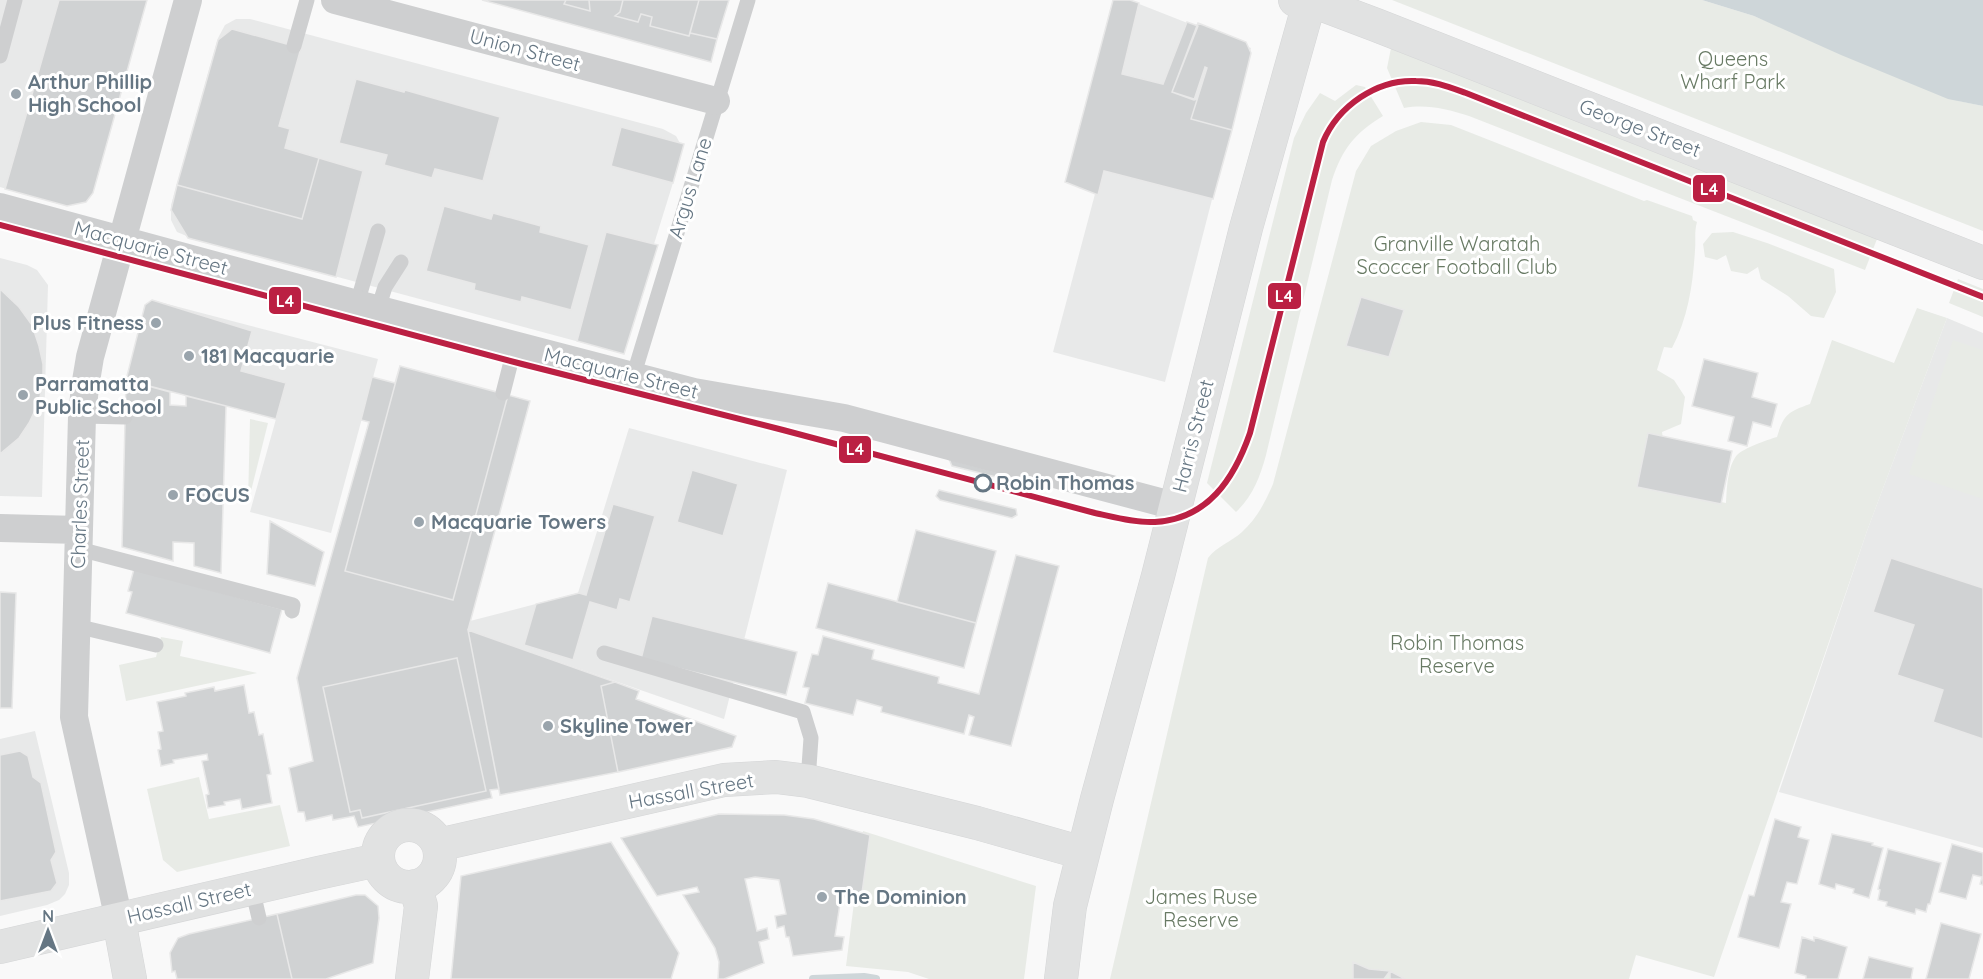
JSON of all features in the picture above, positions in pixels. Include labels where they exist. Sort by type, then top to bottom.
[{"type":"street","name":"Charles Street","points":[[130,979],[74,717],[82,416],[90,357],[188,0]]},
{"type":"street","name":"Union Street","points":[[335,0],[716,101]]},
{"type":"street","name":"George Street","points":[[1295,0],[1310,0],[1983,263]]},
{"type":"street","name":"Harris Street","points":[[1061,979],[1070,906],[1083,854],[1246,228],[1310,0]]},
{"type":"street","name":"Macquarie Street","points":[[0,207],[515,346],[724,399],[800,409],[844,418],[1175,506]]},
{"type":"street","points":[[0,528],[79,539]]},
{"type":"street","name":"Hassall Street","points":[[438,845],[724,780],[776,777],[808,781],[977,823],[1083,854]]},
{"type":"street","points":[[404,825],[414,825],[432,835],[438,845],[440,855],[439,866],[434,876],[415,886],[404,887],[394,883],[381,870],[378,860],[378,850],[387,834],[404,825]]},
{"type":"street","name":"Hassall Street","points":[[0,947],[118,920],[255,903],[378,860]]},
{"type":"street","points":[[412,979],[421,906],[415,886]]},
{"type":"lane","points":[[0,56],[15,0]]},
{"type":"lane","points":[[294,46],[307,0]]},
{"type":"lane","name":"Argus Lane","points":[[633,376],[748,0]]},
{"type":"lane","points":[[367,307],[378,231]]},
{"type":"lane","points":[[367,307],[385,287],[401,262]]},
{"type":"lane","points":[[503,393],[515,346]]},
{"type":"lane","points":[[82,416],[125,417]]},
{"type":"lane","points":[[79,539],[293,606],[292,611]]},
{"type":"lane","points":[[76,626],[156,645]]},
{"type":"lane","points":[[604,653],[803,712],[811,738],[808,781]]},
{"type":"shaded area","points":[[0,0],[147,0],[86,202],[67,206],[0,187]]},
{"type":"shaded area","points":[[1129,0],[1251,48],[1165,382],[1053,352],[1095,194],[1065,182],[1079,130]]},
{"type":"shaded area","points":[[1702,0],[1983,0],[1983,106],[1948,99],[1754,16]]},
{"type":"shaded area","points":[[236,19],[250,19],[663,129],[676,136],[681,145],[681,157],[654,244],[658,245],[624,354],[177,232],[171,220],[171,205],[218,38],[225,25]]},
{"type":"shaded area","name":"Parramatta Public School","points":[[0,258],[37,270],[48,285],[42,497],[0,496]]},
{"type":"shaded area","points":[[152,300],[378,359],[331,533],[250,512],[276,419],[126,380],[145,305]]},
{"type":"shaded area","points":[[1947,318],[1983,333],[1983,848],[1779,792],[1867,531]]},
{"type":"shaded area","points":[[629,428],[787,470],[724,719],[468,630],[470,621],[578,593]]},
{"type":"shaded area","points":[[35,731],[69,873],[69,885],[59,900],[0,916],[0,739]]},
{"type":"green space","name":"Queens Wharf Park","points":[[1392,0],[1702,0],[1754,16],[1959,101],[1983,106],[1983,231]]},
{"type":"green space","points":[[1391,48],[1877,239],[1865,270],[1469,116],[1436,108],[1404,108],[1387,68]]},
{"type":"green space","points":[[1356,85],[1365,87],[1383,116],[1364,129],[1345,150],[1332,180],[1264,463],[1251,493],[1236,512],[1207,483],[1294,138],[1306,113],[1320,93],[1335,101]]},
{"type":"green space","name":"Robin Thomas Reserve","points":[[1421,122],[1451,125],[1644,201],[1647,200],[1692,216],[1697,222],[1693,275],[1686,313],[1672,348],[1664,347],[1657,370],[1674,380],[1685,397],[1681,424],[1662,432],[1665,453],[1656,489],[1726,503],[1728,478],[1737,455],[1777,437],[1788,415],[1810,404],[1832,340],[1894,363],[1917,308],[1947,318],[1867,531],[1714,977],[1636,955],[1629,979],[1110,979],[1208,558],[1247,527],[1260,510],[1273,484],[1356,171],[1371,146],[1396,131]]},
{"type":"green space","points":[[1733,232],[1834,269],[1836,292],[1824,318],[1811,316],[1788,296],[1761,279],[1758,267],[1747,274],[1731,271],[1726,255],[1717,260],[1705,257],[1703,244],[1712,233]]},
{"type":"green space","points":[[1958,279],[1983,289],[1983,317],[1949,303]]},
{"type":"green space","points":[[1953,340],[1983,350],[1983,499],[1909,474]]},
{"type":"green space","points":[[250,419],[268,423],[248,503]]},
{"type":"green space","points":[[161,637],[183,641],[180,656],[257,673],[126,701],[119,665],[156,657]]},
{"type":"green space","points":[[199,777],[209,819],[280,805],[290,846],[177,872],[163,860],[147,789]]},
{"type":"green space","points":[[863,831],[1036,886],[1024,979],[929,979],[908,972],[846,966]]},
{"type":"building","points":[[59,0],[147,0],[93,193],[86,202],[67,206],[5,189]]},
{"type":"building","points":[[482,0],[566,0],[564,4],[590,11],[589,0],[623,0],[620,12],[615,16],[638,22],[641,14],[652,17],[650,26],[689,36],[690,33],[717,39],[711,62]]},
{"type":"building","points":[[566,0],[589,0],[590,11],[564,4]]},
{"type":"building","points":[[623,0],[699,0],[689,36],[650,26],[652,17],[641,14],[638,22],[615,16],[620,12]]},
{"type":"building","points":[[699,0],[729,0],[717,39],[690,33]]},
{"type":"building","points":[[1113,0],[1130,0],[1139,3],[1122,74],[1163,84],[1187,22],[1198,26],[1172,92],[1197,100],[1191,119],[1232,130],[1213,199],[1104,171],[1098,195],[1065,182]]},
{"type":"building","points":[[1198,23],[1246,42],[1251,53],[1232,130],[1191,119],[1207,68],[1205,67],[1194,100],[1172,92]]},
{"type":"building","points":[[232,29],[301,48],[279,126],[290,129],[285,148],[319,158],[302,219],[177,185],[218,40]]},
{"type":"building","points":[[356,79],[404,92],[405,90],[500,117],[483,181],[435,169],[432,178],[384,165],[387,155],[339,143]]},
{"type":"building","points":[[621,127],[684,144],[673,183],[611,166]]},
{"type":"building","points":[[319,158],[363,171],[336,277],[188,238],[171,210],[177,185],[302,219]]},
{"type":"building","points":[[444,206],[491,219],[493,213],[541,226],[540,232],[589,245],[571,310],[522,297],[521,302],[474,290],[475,284],[426,271]]},
{"type":"building","points":[[606,232],[658,245],[624,354],[577,341]]},
{"type":"building","points":[[0,289],[19,307],[32,325],[43,364],[43,383],[39,402],[29,423],[19,438],[0,454]]},
{"type":"building","points":[[1361,297],[1404,310],[1389,357],[1346,346]]},
{"type":"building","name":"181 Macquarie","points":[[152,300],[252,331],[241,371],[286,383],[276,419],[126,380],[145,305]]},
{"type":"building","points":[[1704,359],[1758,373],[1752,397],[1777,404],[1771,427],[1753,422],[1747,446],[1728,441],[1734,417],[1692,406]]},
{"type":"building","name":"Macquarie Towers","points":[[400,366],[530,401],[468,630],[499,789],[490,790],[492,798],[358,827],[354,816],[333,820],[332,815],[306,821],[304,812],[298,812],[289,768],[313,761],[297,678],[369,422],[361,420],[372,377],[395,383]]},
{"type":"building","points":[[400,366],[508,395],[453,600],[345,571]]},
{"type":"building","name":"FOCUS","points":[[126,380],[170,392],[170,405],[186,406],[186,396],[226,406],[221,573],[194,566],[194,543],[173,542],[173,561],[122,547]]},
{"type":"building","points":[[1648,433],[1732,451],[1721,504],[1637,487]]},
{"type":"building","points":[[949,459],[1030,481],[1024,484],[952,466]]},
{"type":"building","points":[[692,470],[738,484],[723,536],[677,522]]},
{"type":"building","points":[[939,490],[1016,509],[1017,515],[1012,518],[940,500],[936,496]]},
{"type":"building","points":[[613,504],[655,516],[630,602],[620,599],[617,610],[590,602],[573,660],[524,645],[536,604],[579,593],[586,595]]},
{"type":"building","points":[[270,521],[324,552],[315,586],[267,574]]},
{"type":"building","points":[[916,530],[996,551],[976,623],[897,602]]},
{"type":"building","points":[[1016,555],[1059,566],[1011,746],[969,735],[974,717],[969,715],[964,734],[881,712],[882,707],[857,700],[853,715],[805,703],[809,688],[803,687],[812,654],[818,655],[823,636],[874,650],[872,659],[939,677],[938,683],[979,694]]},
{"type":"building","points":[[1891,558],[1983,588],[1983,739],[1933,722],[1943,690],[1897,675],[1914,625],[1873,612]]},
{"type":"building","points":[[134,569],[282,609],[270,653],[126,613],[132,592],[128,591]]},
{"type":"building","points":[[828,583],[976,623],[964,668],[816,628]]},
{"type":"building","points":[[0,592],[16,593],[12,708],[0,708]]},
{"type":"building","points":[[652,616],[797,652],[786,695],[641,659]]},
{"type":"building","name":"Skyline Tower","points":[[468,630],[615,682],[601,686],[618,772],[500,795]]},
{"type":"building","points":[[457,658],[486,791],[362,818],[360,810],[350,812],[323,687]]},
{"type":"building","points":[[615,682],[639,691],[636,699],[736,736],[732,747],[618,772],[601,686]]},
{"type":"building","points":[[244,685],[249,713],[254,712],[259,735],[263,734],[271,774],[267,775],[272,803],[242,809],[240,799],[208,808],[206,795],[209,794],[202,761],[208,760],[207,754],[173,760],[174,763],[161,766],[158,732],[163,731],[157,702],[214,687],[215,691]]},
{"type":"building","points":[[20,751],[28,756],[33,777],[41,783],[56,852],[51,860],[57,883],[51,891],[0,901],[0,755]]},
{"type":"building","name":"The Dominion","points":[[719,814],[784,815],[814,819],[870,835],[861,900],[841,897],[835,936],[844,937],[842,950],[793,956],[784,926],[777,928],[775,916],[786,914],[779,880],[755,877],[745,879],[757,931],[767,928],[769,939],[759,942],[764,963],[724,979],[718,979],[719,962],[715,948],[683,895],[699,892],[697,887],[657,896],[621,838]]},
{"type":"building","points":[[1775,819],[1801,827],[1798,837],[1809,840],[1797,884],[1787,882],[1781,902],[1791,904],[1779,948],[1738,937],[1749,895],[1754,896]]},
{"type":"building","points":[[1832,834],[1873,843],[1872,845],[1883,848],[1869,898],[1853,893],[1854,889],[1836,884],[1835,889],[1819,884]]},
{"type":"building","points":[[611,842],[679,953],[671,979],[451,979],[461,876]]},
{"type":"building","points":[[1952,844],[1983,853],[1983,885],[1980,884],[1982,877],[1973,875],[1966,899],[1939,892]]},
{"type":"building","points":[[1888,849],[1941,863],[1926,912],[1916,909],[1915,914],[1886,906],[1887,902],[1878,900],[1880,890],[1878,889]]},
{"type":"building","points":[[356,895],[365,895],[378,906],[379,918],[373,963],[326,979],[292,979],[277,914]]},
{"type":"building","points":[[277,914],[292,979],[177,979],[175,971],[172,972],[170,953],[178,938]]},
{"type":"building","points":[[1941,923],[1981,934],[1969,979],[1926,979]]},
{"type":"building","points":[[1802,937],[1814,941],[1814,937],[1847,947],[1838,979],[1806,979],[1806,976],[1795,973]]},
{"type":"building","points":[[1869,957],[1913,968],[1911,979],[1863,979]]},
{"type":"building","points":[[1353,962],[1369,969],[1390,971],[1384,979],[1353,979]]},
{"type":"building","points":[[1390,971],[1405,979],[1390,979]]},
{"type":"waterway","points":[[813,979],[864,977],[876,979]]},
{"type":"transit line","name":"L4","points":[[0,225],[1095,513],[1147,522],[1174,519],[1204,505],[1227,481],[1236,466],[1250,433],[1323,142],[1338,117],[1349,106],[1360,97],[1387,85],[1423,81],[1466,93],[1983,297]]},
{"type":"place","name":"Arthur Phillip High School","points":[[16,94]]},
{"type":"place","name":"Plus Fitness","points":[[156,323]]},
{"type":"place","name":"181 Macquarie","points":[[189,356]]},
{"type":"place","name":"Parramatta Public School","points":[[23,395]]},
{"type":"place","name":"Robin Thomas","points":[[983,483]]},
{"type":"place","name":"FOCUS","points":[[173,495]]},
{"type":"place","name":"Macquarie Towers","points":[[419,522]]},
{"type":"place","name":"Skyline Tower","points":[[548,726]]},
{"type":"place","name":"The Dominion","points":[[822,897]]},
{"type":"park label","name":"Granville Waratah Scoccer Football Club","points":[[1457,256]]},
{"type":"park label","name":"James Ruse Reserve","points":[[1201,908]]}]
